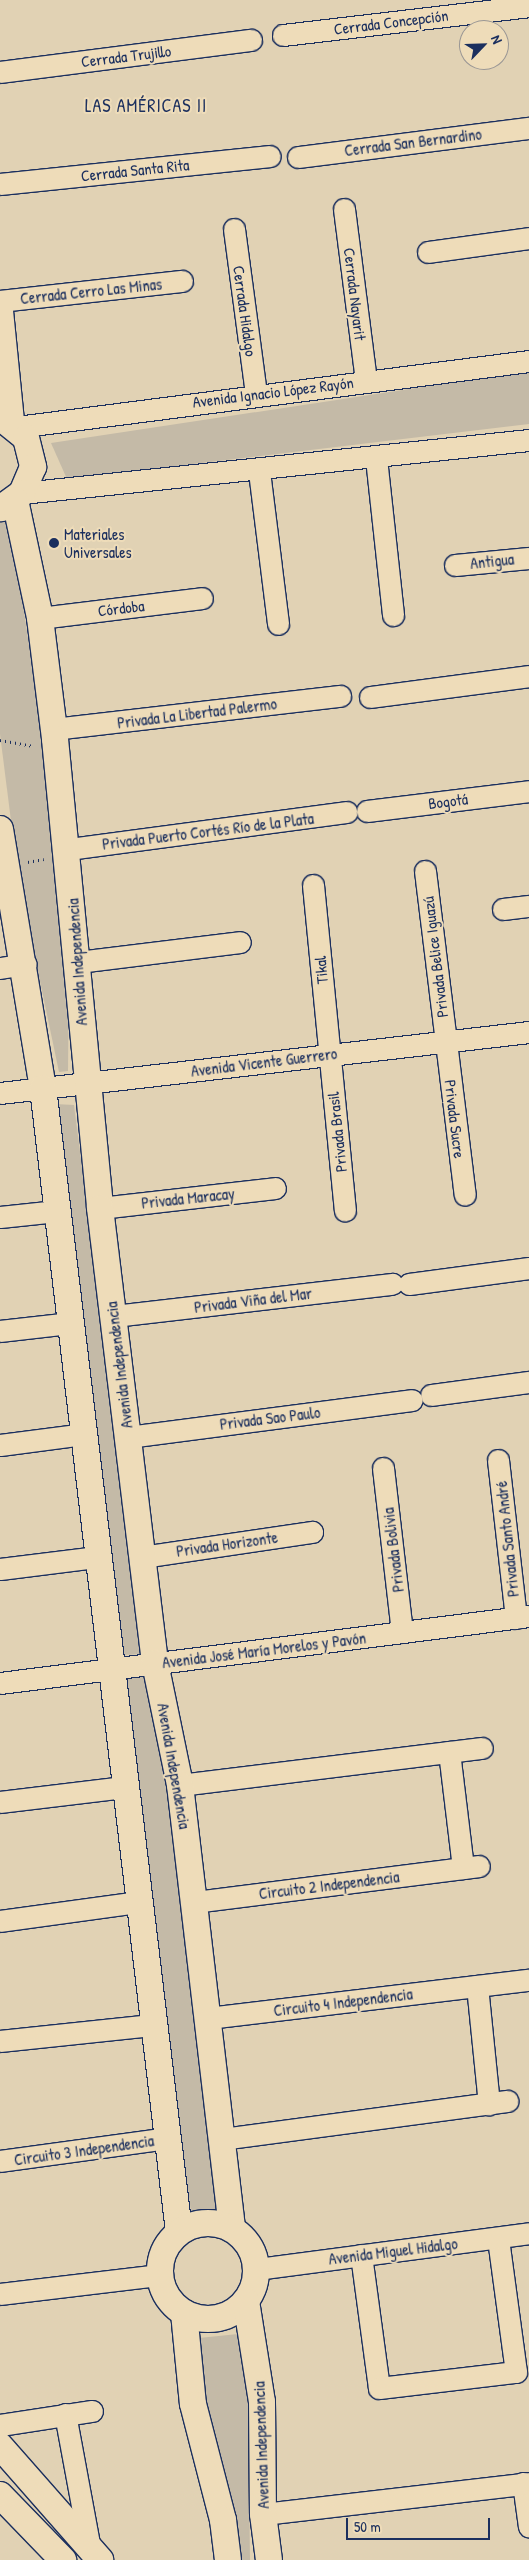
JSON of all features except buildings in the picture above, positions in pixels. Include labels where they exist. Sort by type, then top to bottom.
[{"type":"main road","points":[[0,311],[9,422],[26,438],[33,466],[13,501]]},
{"type":"main road","name":"Avenida Independencia","points":[[13,501],[40,618],[69,852],[86,1083],[100,1208],[155,1663],[180,1785],[232,2228]]},
{"type":"main road","points":[[0,828],[3,860],[26,964],[43,1088],[124,1787],[179,2232]]},
{"type":"main road","points":[[214,2222],[232,2228],[245,2239],[257,2269],[246,2301],[217,2319],[184,2313],[167,2297],[160,2275],[161,2259],[179,2232],[196,2223],[214,2222]]},
{"type":"main road","name":"Avenida Independencia","points":[[246,2301],[262,2402],[264,2514],[269,2560]]},
{"type":"main road","points":[[184,2313],[193,2404],[223,2520],[228,2560]]},
{"type":"main road","points":[[0,2446],[94,2552]]},
{"type":"main road","points":[[0,2495],[64,2560]]},
{"type":"street","name":"Cerrada Concepción","points":[[284,36],[529,6]]},
{"type":"street","name":"Cerrada Trujillo","points":[[0,72],[252,40]]},
{"type":"street","name":"Cerrada San Bernardino","points":[[298,157],[529,128]]},
{"type":"street","name":"Cerrada Santa Rita","points":[[0,184],[270,156]]},
{"type":"street","name":"Cerrada Nayarit","points":[[344,209],[366,380]]},
{"type":"street","name":"Cerrada Hidalgo","points":[[234,229],[256,394]]},
{"type":"street","points":[[428,252],[529,238]]},
{"type":"street","name":"Cerrada Cerro Las Minas","points":[[0,301],[182,281]]},
{"type":"street","name":"Avenida Ignacio López Rayón","points":[[9,422],[529,361]]},
{"type":"street","points":[[13,501],[529,440]]},
{"type":"street","points":[[376,458],[394,616]]},
{"type":"street","points":[[259,471],[278,624]]},
{"type":"street","name":"Antigua","points":[[455,565],[529,558]]},
{"type":"street","name":"Córdoba","points":[[40,618],[202,598]]},
{"type":"street","points":[[370,697],[529,676]]},
{"type":"street","name":"Privada La Libertad Palermo","points":[[54,734],[340,696]]},
{"type":"street","name":"Bogotá","points":[[357,812],[529,791]]},
{"type":"street","name":"Privada Puerto Cortés Río de la Plata","points":[[69,852],[357,812]]},
{"type":"street","name":"Privada Belice Iguazú","points":[[426,871],[445,1042]]},
{"type":"street","name":"Tikal","points":[[313,885],[328,1054]]},
{"type":"street","points":[[503,909],[529,906]]},
{"type":"street","points":[[78,962],[240,942]]},
{"type":"street","points":[[0,968],[26,964]]},
{"type":"street","name":"Avenida Vicente Guerrero","points":[[0,1093],[529,1032]]},
{"type":"street","name":"Privada Sucre","points":[[445,1042],[465,1195]]},
{"type":"street","name":"Privada Brasil","points":[[328,1054],[345,1210]]},
{"type":"street","name":"Privada Maracay","points":[[100,1208],[275,1188]]},
{"type":"street","points":[[0,1217],[58,1211]]},
{"type":"street","name":"Privada Viña del Mar","points":[[114,1316],[529,1268]]},
{"type":"street","points":[[0,1331],[70,1324]]},
{"type":"street","name":"Privada Sao Paulo","points":[[128,1437],[529,1382]]},
{"type":"street","points":[[0,1445],[83,1434]]},
{"type":"street","name":"Privada Santo André","points":[[498,1460],[523,1617]]},
{"type":"street","name":"Privada Bolivia","points":[[383,1468],[402,1632]]},
{"type":"street","name":"Privada Horizonte","points":[[142,1556],[312,1532]]},
{"type":"street","points":[[0,1568],[97,1557]]},
{"type":"street","name":"Avenida José María Morelos y Pavón","points":[[0,1683],[523,1617]]},
{"type":"street","points":[[180,1785],[482,1748]]},
{"type":"street","name":"Circuito 2 Independencia","points":[[194,1902],[471,1867],[449,1752]]},
{"type":"street","points":[[0,1802],[124,1787]]},
{"type":"street","points":[[0,1921],[138,1902]]},
{"type":"street","name":"Circuito 4 Independencia","points":[[208,2018],[529,1980]]},
{"type":"street","points":[[222,2139],[498,2103],[477,1986]]},
{"type":"street","points":[[0,2041],[153,2024]]},
{"type":"street","name":"Circuito 3 Independencia","points":[[0,2161],[167,2138]]},
{"type":"street","name":"Avenida Miguel Hidalgo","points":[[257,2269],[529,2234]]},
{"type":"street","points":[[361,2255],[379,2388],[516,2372],[498,2238]]},
{"type":"street","points":[[0,2294],[160,2275]]},
{"type":"street","points":[[0,2425],[92,2411]]},
{"type":"street","points":[[65,2414],[94,2552]]},
{"type":"street","points":[[264,2514],[526,2483],[529,2527]]},
{"type":"path","points":[[0,740],[27,747],[54,734]]},
{"type":"path","points":[[3,860],[69,852]]},
{"type":"shaded area","points":[[529,371],[529,424],[67,479],[51,443]]},
{"type":"shaded area","points":[[0,522],[11,522],[58,845],[69,964],[68,1071],[59,1072],[18,876],[0,734]]},
{"type":"shaded area","points":[[55,1104],[74,1105],[145,1654],[121,1655]]},
{"type":"shaded area","points":[[147,1675],[169,1785],[221,2211],[191,2213],[123,1676]]},
{"type":"shaded area","points":[[238,2334],[248,2403],[250,2560],[239,2560],[228,2485],[206,2409],[199,2338]]},
{"type":"place","name":"Materiales Universales","points":[[54,543]]},
{"type":"district","name":"LAS AMÉRICAS II","points":[[146,106]]}]
